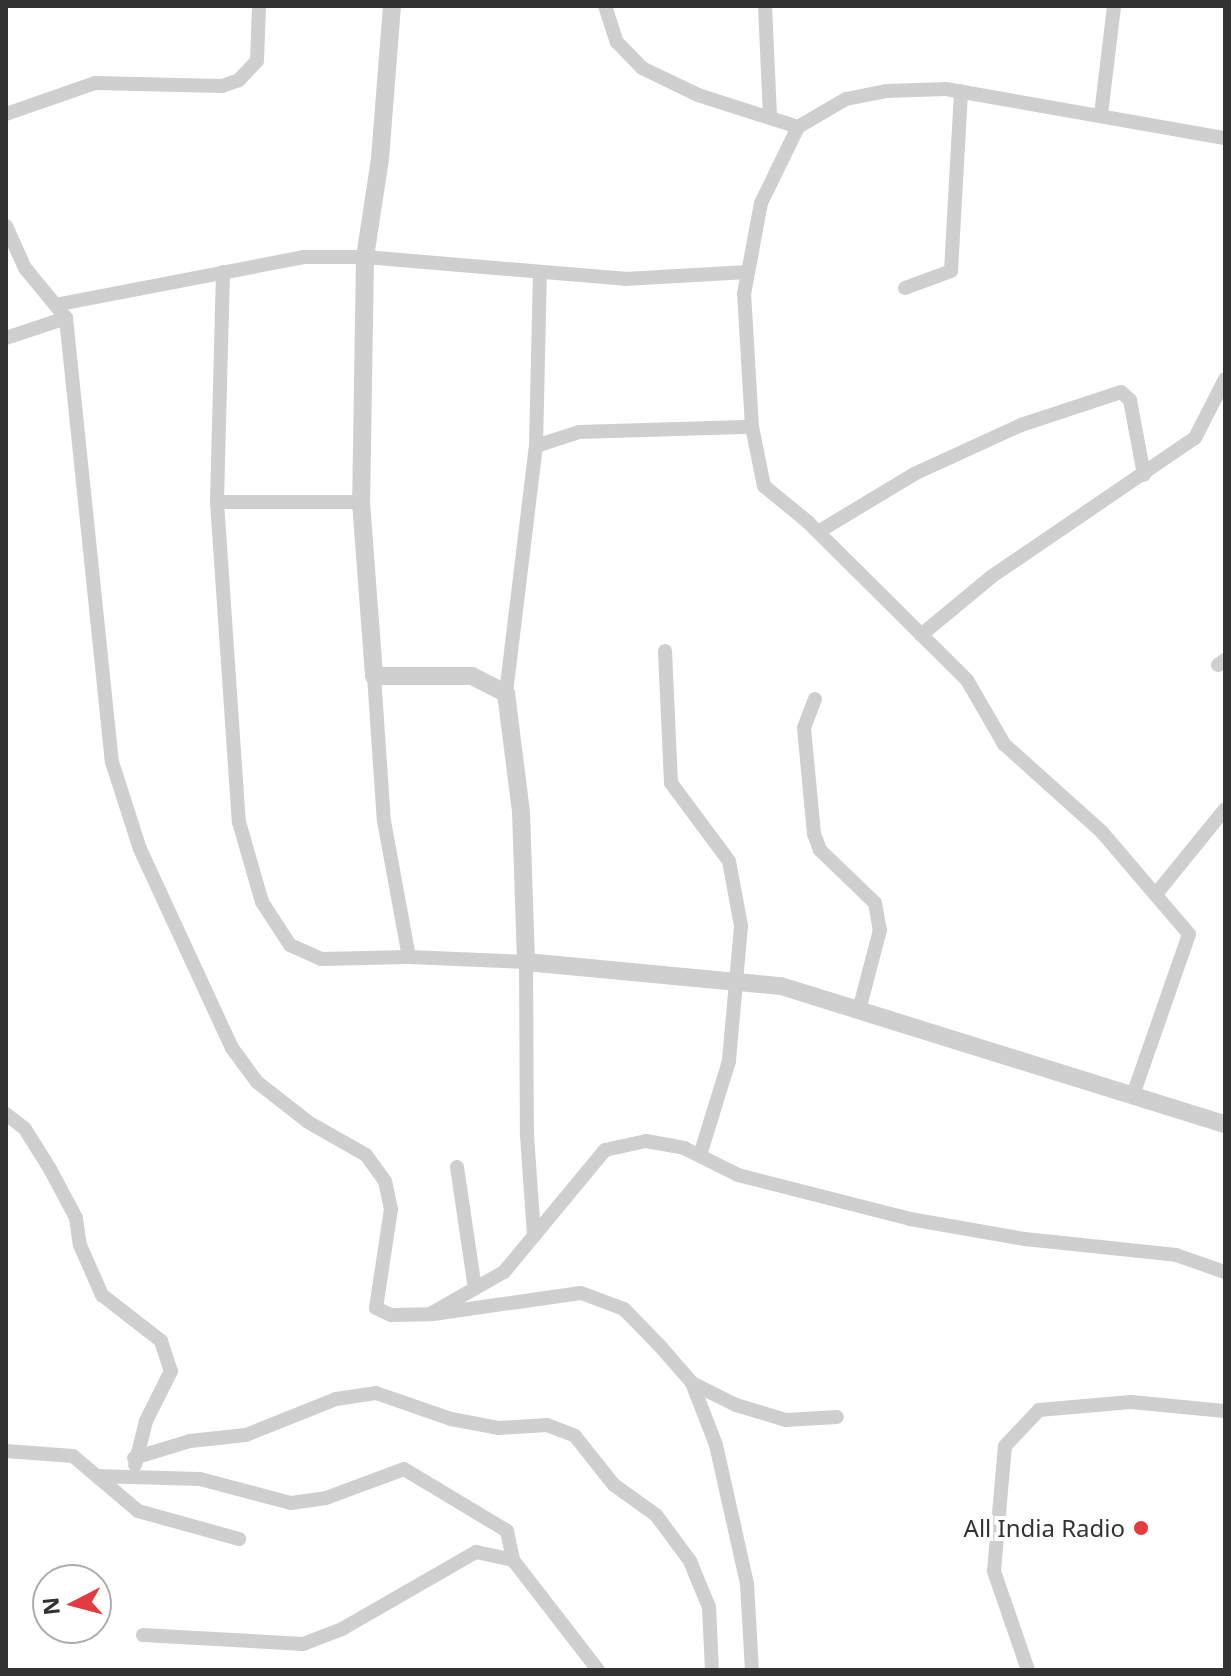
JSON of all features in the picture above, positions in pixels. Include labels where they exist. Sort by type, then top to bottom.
[{"type":"street","points":[[6,114],[95,83],[222,86],[239,80],[257,61],[259,6]]},
{"type":"street","points":[[392,6],[380,159],[365,257],[361,502],[384,821],[409,957]]},
{"type":"street","points":[[605,6],[617,42],[642,68],[698,95],[798,127]]},
{"type":"street","points":[[765,6],[770,118]]},
{"type":"street","points":[[1101,114],[1114,6]]},
{"type":"street","points":[[905,288],[951,271],[961,91]]},
{"type":"street","points":[[1133,1095],[1189,934],[1102,832],[1004,744],[967,680],[818,532],[764,486],[752,427],[744,294],[761,203],[798,127],[846,99],[874,93],[961,91],[1225,138]]},
{"type":"street","points":[[6,226],[25,268],[63,311],[112,762],[140,849],[232,1048],[257,1082],[308,1122],[366,1155],[385,1181],[391,1209],[376,1308],[391,1315],[430,1314],[581,1293],[624,1309],[692,1383],[736,1405],[786,1420],[837,1417]]},
{"type":"street","points":[[6,338],[63,311],[223,272],[303,257],[365,257],[625,279],[748,272]]},
{"type":"street","points":[[223,272],[217,502],[239,822],[262,902],[290,945],[321,959],[409,957],[526,962],[781,986],[1225,1124]]},
{"type":"street","points":[[534,1236],[527,1135],[521,811],[506,693],[536,446],[540,273]]},
{"type":"street","points":[[921,635],[991,577],[1195,438],[1225,379]]},
{"type":"street","points":[[818,532],[928,467],[1021,425],[1121,392],[1130,400],[1144,475]]},
{"type":"street","points":[[536,446],[579,432],[752,427]]},
{"type":"street","points":[[217,502],[361,502]]},
{"type":"street","points":[[665,651],[671,783],[729,861],[741,926],[739,982],[729,1061],[700,1155]]},
{"type":"street","points":[[374,676],[472,676],[506,693]]},
{"type":"street","points":[[815,699],[804,728],[814,834],[820,850],[875,903],[880,930],[859,1010]]},
{"type":"street","points":[[1156,894],[1225,809]]},
{"type":"street","points":[[6,1114],[25,1129],[76,1218],[80,1245],[102,1295],[161,1341],[171,1371],[135,1466]]},
{"type":"street","points":[[430,1314],[504,1272],[605,1150],[646,1141],[700,1155],[738,1175],[910,1219],[1025,1239],[1176,1255],[1225,1272]]},
{"type":"street","points":[[457,1167],[475,1289]]},
{"type":"street","points":[[692,1383],[716,1445],[747,1584],[752,1670]]},
{"type":"street","points":[[97,1476],[135,1466],[190,1441],[246,1435],[336,1399],[376,1393],[451,1419],[498,1428],[547,1425],[575,1436],[614,1485],[656,1515],[690,1561],[709,1607],[712,1670]]},
{"type":"street","points":[[1028,1670],[994,1571],[1005,1446],[1039,1410],[1131,1402],[1225,1411]]},
{"type":"street","points":[[6,1451],[73,1456],[138,1511],[239,1539]]},
{"type":"street","points":[[135,1466],[291,1503],[326,1498],[404,1469],[507,1531],[513,1560],[598,1670]]},
{"type":"street","points":[[143,1635],[303,1644],[342,1629],[476,1552],[513,1560]]},
{"type":"place","name":"All India Radio","points":[[1141,1528]]}]
